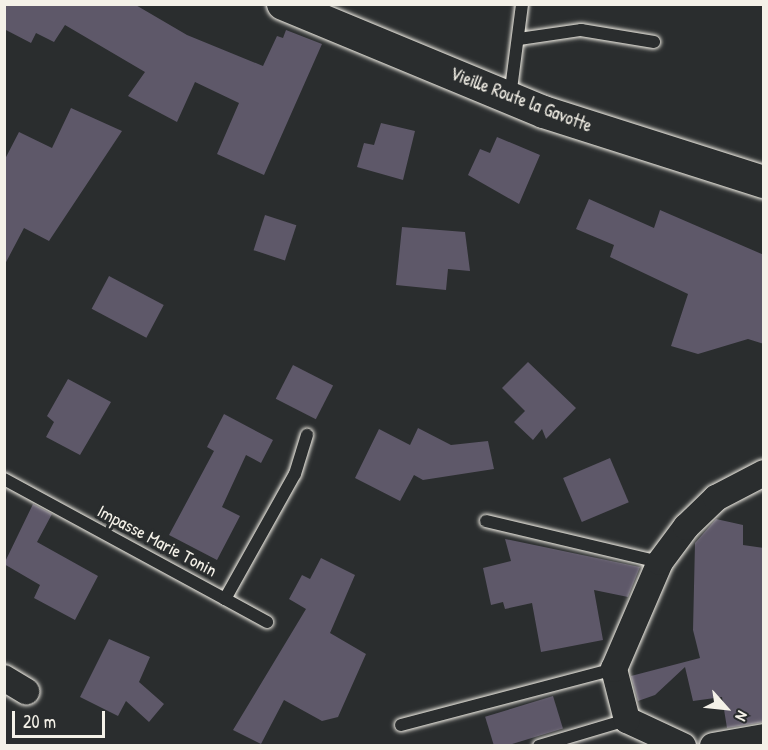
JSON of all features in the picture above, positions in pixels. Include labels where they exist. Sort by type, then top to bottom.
[{"type":"street","name":"Vieille Route la Gavotte","points":[[283,4],[510,98],[705,167],[764,182]]},
{"type":"street","points":[[683,746],[627,720],[614,669],[660,562],[716,498],[764,473]]},
{"type":"street","points":[[4,678],[26,691]]},
{"type":"street","points":[[713,746],[764,737]]},
{"type":"lane","points":[[510,98],[522,4]]},
{"type":"lane","points":[[519,39],[581,30],[654,42]]},
{"type":"lane","name":"Impasse Marie Tonin","points":[[4,479],[225,599],[295,474],[307,435]]},
{"type":"lane","points":[[486,521],[660,562]]},
{"type":"lane","points":[[225,599],[267,622]]},
{"type":"lane","points":[[401,725],[614,669]]},
{"type":"lane","points":[[539,746],[627,720]]},
{"type":"building","points":[[4,4],[134,4],[187,35],[263,66],[277,36],[283,38],[286,30],[322,44],[264,175],[217,154],[239,103],[195,82],[177,122],[128,96],[145,72],[65,25],[54,42],[36,33],[31,43],[4,29]]},
{"type":"building","points":[[71,108],[122,131],[49,241],[24,228],[4,266],[4,161],[19,132],[52,148]]},
{"type":"building","points":[[381,123],[415,131],[403,180],[357,167],[364,143],[374,145]]},
{"type":"building","points":[[497,137],[540,155],[519,204],[468,175],[480,149],[490,153]]},
{"type":"building","points":[[589,199],[654,228],[660,210],[764,255],[764,344],[748,339],[698,354],[671,346],[688,294],[610,257],[614,245],[576,229]]},
{"type":"building","points":[[265,215],[296,225],[285,260],[254,250]]},
{"type":"building","points":[[402,227],[465,232],[470,271],[448,269],[446,290],[396,285]]},
{"type":"building","points":[[109,276],[164,305],[146,338],[92,309]]},
{"type":"building","points":[[528,362],[576,408],[546,439],[542,429],[533,440],[514,422],[525,411],[502,388]]},
{"type":"building","points":[[293,365],[333,385],[316,419],[276,399]]},
{"type":"building","points":[[68,379],[111,402],[80,455],[46,437],[54,422],[47,416]]},
{"type":"building","points":[[224,414],[273,440],[261,463],[246,455],[222,507],[240,516],[217,560],[169,535],[214,451],[207,447]]},
{"type":"building","points":[[418,428],[451,445],[488,441],[494,469],[423,480],[414,475],[400,501],[355,478],[379,429],[410,445]]},
{"type":"building","points":[[610,458],[629,502],[582,522],[563,478]]},
{"type":"building","points":[[33,504],[52,514],[37,542],[98,576],[75,620],[34,598],[40,585],[4,564]]},
{"type":"building","points":[[716,519],[743,525],[743,545],[764,548],[764,722],[727,728],[722,697],[693,701],[685,667],[655,695],[638,701],[631,676],[700,658],[693,630],[695,543]]},
{"type":"building","points":[[505,539],[640,567],[628,597],[594,590],[603,640],[541,652],[532,603],[505,609],[503,602],[491,605],[483,568],[511,561]]},
{"type":"building","points":[[321,558],[355,575],[330,633],[366,654],[338,717],[322,721],[284,700],[261,744],[233,730],[306,609],[289,599],[302,575],[310,579]]},
{"type":"building","points":[[109,639],[150,657],[139,682],[164,704],[149,722],[126,701],[118,716],[80,697]]},
{"type":"building","points":[[553,696],[563,729],[506,746],[494,746],[485,717]]}]
